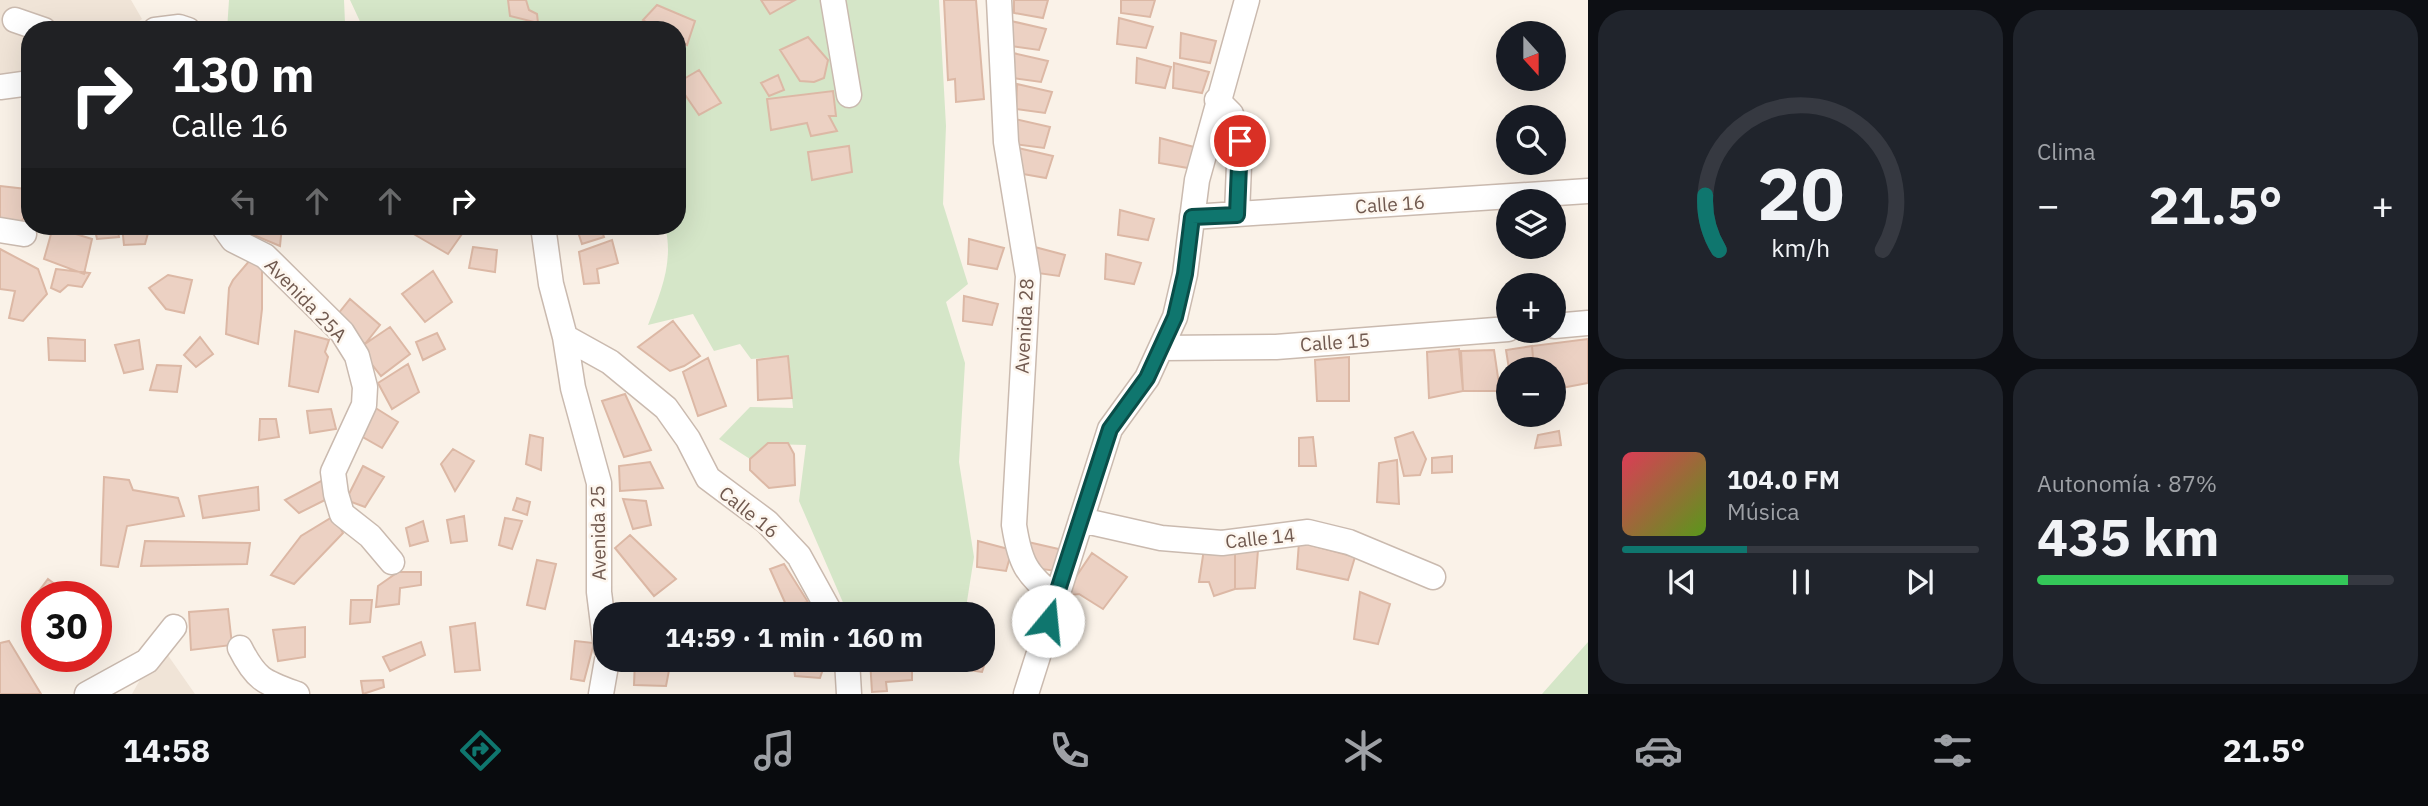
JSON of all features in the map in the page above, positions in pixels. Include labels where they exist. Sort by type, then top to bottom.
[{"type":"street","points":[[832,0],[849,95]]},
{"type":"street","name":"Avenida 28","points":[[999,0],[1006,142],[1028,276],[1014,525],[1018,554],[1033,580],[1055,597]]},
{"type":"street","points":[[1026,694],[1110,429],[1147,378],[1175,317],[1183,285],[1197,180],[1217,100],[1247,0]]},
{"type":"street","points":[[15,20],[21,22]]},
{"type":"street","points":[[0,88],[21,84]]},
{"type":"street","points":[[1217,100],[1231,114],[1240,141],[1237,215]]},
{"type":"street","name":"Calle 16","points":[[1192,217],[1588,191]]},
{"type":"street","name":"Avenida 25A","points":[[229,235],[233,240],[265,256],[342,332],[357,356],[365,387],[364,405],[333,472],[336,494],[342,514],[370,536],[392,562]]},
{"type":"street","name":"Avenida 25","points":[[544,235],[551,284],[565,337],[573,388],[599,483],[600,602]]},
{"type":"street","points":[[1566,325],[1588,323]]},
{"type":"street","name":"Calle 15","points":[[1162,348],[1276,347],[1496,330]]},
{"type":"street","name":"Calle 16","points":[[565,337],[610,362],[666,408],[688,439],[708,478],[767,522],[799,555],[824,602]]},
{"type":"street","name":"Calle 14","points":[[1081,520],[1161,538],[1222,543],[1308,532],[1349,542],[1433,577]]},
{"type":"street","points":[[87,694],[147,661],[174,627]]},
{"type":"street","points":[[240,648],[250,668],[266,683],[297,694]]},
{"type":"street","points":[[601,694],[605,672]]},
{"type":"street","points":[[848,672],[849,694]]},
{"type":"shaded area","points":[[0,0],[131,0],[142,19],[21,21],[21,74],[0,74]]},
{"type":"shaded area","points":[[160,644],[195,694],[132,694]]},
{"type":"green space","points":[[229,0],[344,0],[345,21],[228,21]]},
{"type":"green space","points":[[350,0],[939,0],[946,126],[943,204],[968,284],[946,302],[965,363],[959,462],[974,557],[967,602],[843,602],[799,501],[806,445],[768,444],[750,459],[719,439],[750,407],[793,408],[788,356],[751,359],[740,344],[714,351],[693,314],[648,325],[667,264],[666,235],[686,235],[686,21],[360,21]]},
{"type":"green space","points":[[1588,642],[1588,694],[1542,694]]},
{"type":"building","points":[[508,0],[526,0],[529,10],[537,14],[538,21],[530,21],[510,16]]},
{"type":"building","points":[[761,0],[795,0],[770,14]]},
{"type":"building","points":[[944,0],[976,0],[984,99],[956,102],[955,79],[948,80]]},
{"type":"building","points":[[1014,0],[1048,0],[1043,18],[1014,13]]},
{"type":"building","points":[[1121,0],[1155,0],[1150,17],[1121,13]]},
{"type":"building","points":[[657,5],[695,21],[687,45],[686,21],[643,20]]},
{"type":"building","points":[[1119,18],[1153,27],[1146,48],[1117,44]]},
{"type":"building","points":[[1011,21],[1046,29],[1039,50],[1010,46]]},
{"type":"building","points":[[1181,33],[1216,41],[1210,63],[1180,58]]},
{"type":"building","points":[[808,37],[828,60],[824,78],[814,82],[800,81],[780,50]]},
{"type":"building","points":[[1013,53],[1048,61],[1041,82],[1012,78]]},
{"type":"building","points":[[1137,58],[1171,67],[1165,88],[1136,83]]},
{"type":"building","points":[[1174,63],[1209,72],[1202,93],[1173,88]]},
{"type":"building","points":[[699,70],[721,103],[699,115],[686,96],[686,78]]},
{"type":"building","points":[[778,75],[784,90],[769,96],[761,83]]},
{"type":"building","points":[[1017,84],[1052,92],[1045,113],[1016,109]]},
{"type":"building","points":[[833,91],[836,116],[829,116],[837,131],[811,136],[807,123],[771,130],[767,99]]},
{"type":"building","points":[[1015,119],[1050,127],[1044,148],[1015,144]]},
{"type":"building","points":[[1160,138],[1194,147],[1188,168],[1159,163]]},
{"type":"building","points":[[849,146],[852,172],[812,180],[808,152]]},
{"type":"building","points":[[1018,148],[1053,156],[1046,178],[1017,173]]},
{"type":"building","points":[[0,186],[21,188],[21,222],[18,226],[0,222]]},
{"type":"building","points":[[1120,210],[1154,219],[1148,240],[1118,235]]},
{"type":"building","points":[[51,235],[79,235],[92,239],[84,274],[44,259]]},
{"type":"building","points":[[96,235],[119,237],[97,239]]},
{"type":"building","points":[[123,235],[148,235],[145,244],[124,245]]},
{"type":"building","points":[[254,235],[281,235],[280,246]]},
{"type":"building","points":[[415,235],[461,235],[448,254]]},
{"type":"building","points":[[579,235],[603,235],[604,237],[582,244]]},
{"type":"building","points":[[969,239],[1004,248],[997,269],[968,264]]},
{"type":"building","points":[[612,240],[618,263],[597,269],[599,283],[584,284],[579,252]]},
{"type":"building","points":[[1031,246],[1065,255],[1059,276],[1030,272]]},
{"type":"building","points":[[473,247],[497,250],[495,272],[469,268]]},
{"type":"building","points":[[0,249],[38,269],[47,294],[23,321],[9,318],[15,291],[0,289]]},
{"type":"building","points":[[1106,254],[1141,263],[1134,284],[1105,279]]},
{"type":"building","points":[[250,260],[262,267],[262,309],[258,344],[226,334],[229,288]]},
{"type":"building","points":[[56,269],[90,273],[82,287],[68,285],[60,292],[51,288]]},
{"type":"building","points":[[433,271],[452,302],[425,322],[402,294]]},
{"type":"building","points":[[168,275],[192,280],[184,313],[166,309],[149,288]]},
{"type":"building","points":[[964,296],[998,304],[992,325],[963,321]]},
{"type":"building","points":[[350,299],[380,325],[365,344],[334,319]]},
{"type":"building","points":[[673,321],[700,356],[670,371],[638,347]]},
{"type":"building","points":[[390,327],[410,354],[381,376],[359,348]]},
{"type":"building","points":[[295,331],[329,340],[325,352],[328,357],[318,392],[289,386]]},
{"type":"building","points":[[437,333],[445,349],[423,360],[416,342]]},
{"type":"building","points":[[200,337],[213,354],[196,367],[184,355]]},
{"type":"building","points":[[48,338],[85,340],[85,361],[49,360]]},
{"type":"building","points":[[1588,339],[1588,383],[1566,387],[1566,357],[1533,357],[1532,346]]},
{"type":"building","points":[[139,340],[143,369],[124,373],[115,345]]},
{"type":"building","points":[[1532,346],[1533,357],[1507,357],[1506,350]]},
{"type":"building","points":[[1459,349],[1463,391],[1429,398],[1427,352]]},
{"type":"building","points":[[1494,350],[1496,391],[1463,391],[1461,351]]},
{"type":"building","points":[[788,356],[792,398],[758,400],[757,360]]},
{"type":"building","points":[[1349,357],[1349,401],[1317,401],[1315,360]]},
{"type":"building","points":[[708,358],[726,406],[698,416],[683,372]]},
{"type":"building","points":[[408,364],[419,392],[392,409],[378,383]]},
{"type":"building","points":[[157,365],[181,366],[177,392],[150,390]]},
{"type":"building","points":[[625,394],[651,450],[624,457],[602,401]]},
{"type":"building","points":[[374,407],[398,422],[382,448],[361,436]]},
{"type":"building","points":[[331,409],[336,429],[310,433],[307,411]]},
{"type":"building","points":[[260,419],[276,419],[279,437],[259,440]]},
{"type":"building","points":[[1559,431],[1561,445],[1535,448],[1538,435]]},
{"type":"building","points":[[1413,432],[1426,459],[1420,475],[1404,476],[1395,438]]},
{"type":"building","points":[[530,435],[543,438],[541,470],[526,464]]},
{"type":"building","points":[[1313,437],[1316,466],[1299,466],[1299,438]]},
{"type":"building","points":[[768,443],[788,443],[794,454],[795,485],[769,488],[750,470],[750,459]]},
{"type":"building","points":[[453,449],[474,461],[455,491],[441,464]]},
{"type":"building","points":[[1452,456],[1452,472],[1432,473],[1432,458]]},
{"type":"building","points":[[1397,460],[1399,504],[1377,502],[1379,463]]},
{"type":"building","points":[[650,462],[663,488],[620,491],[619,466]]},
{"type":"building","points":[[363,466],[384,477],[365,507],[346,500]]},
{"type":"building","points":[[104,477],[129,480],[133,490],[178,498],[184,516],[127,526],[118,567],[101,565]]},
{"type":"building","points":[[323,480],[333,496],[299,513],[285,500]]},
{"type":"building","points":[[258,487],[259,510],[203,518],[199,496]]},
{"type":"building","points":[[517,498],[530,502],[527,515],[513,510]]},
{"type":"building","points":[[623,499],[646,501],[651,525],[633,529]]},
{"type":"building","points":[[334,516],[343,533],[294,584],[271,575],[301,536]]},
{"type":"building","points":[[464,516],[467,541],[451,543],[447,520]]},
{"type":"building","points":[[505,518],[522,521],[512,549],[499,545]]},
{"type":"building","points":[[423,521],[428,541],[410,546],[406,528]]},
{"type":"building","points":[[630,535],[676,579],[654,596],[615,548]]},
{"type":"building","points":[[145,541],[250,543],[247,564],[141,566]]},
{"type":"building","points":[[978,541],[1012,550],[1006,571],[977,567]]},
{"type":"building","points":[[1028,542],[1063,550],[1056,571],[1027,567]]},
{"type":"building","points":[[1299,542],[1355,557],[1348,580],[1297,569]]},
{"type":"building","points":[[1235,548],[1258,550],[1255,588],[1235,589]]},
{"type":"building","points":[[1235,548],[1235,589],[1214,596],[1209,582],[1199,582],[1204,549]]},
{"type":"building","points":[[1092,553],[1127,577],[1103,609],[1079,594],[1063,596]]},
{"type":"building","points":[[537,560],[556,564],[545,609],[527,605]]},
{"type":"building","points":[[784,564],[808,602],[785,602],[770,569]]},
{"type":"building","points":[[398,572],[421,572],[421,585],[400,588],[399,604],[376,607],[378,586]]},
{"type":"building","points":[[1360,592],[1390,604],[1378,644],[1354,639]]},
{"type":"building","points":[[351,600],[372,600],[370,622],[350,624]]},
{"type":"building","points":[[228,609],[232,645],[191,650],[189,612]]},
{"type":"building","points":[[475,623],[480,670],[455,672],[450,627]]},
{"type":"building","points":[[305,627],[305,657],[278,661],[273,630]]},
{"type":"building","points":[[9,641],[21,661],[21,672],[28,672],[41,694],[0,694],[0,643]]},
{"type":"building","points":[[575,641],[593,643],[584,681],[571,679]]},
{"type":"building","points":[[421,642],[425,655],[390,671],[383,657]]},
{"type":"building","points":[[635,672],[669,672],[666,686],[634,685]]},
{"type":"building","points":[[794,672],[822,672],[820,678],[795,676]]},
{"type":"building","points":[[871,672],[912,672],[912,680],[886,682],[887,691],[872,692]]},
{"type":"building","points":[[383,680],[384,687],[363,694],[361,681]]},
{"type":"route","points":[[1048,621],[1110,429],[1147,378],[1175,317],[1185,274],[1192,217],[1237,215],[1240,141]]}]
